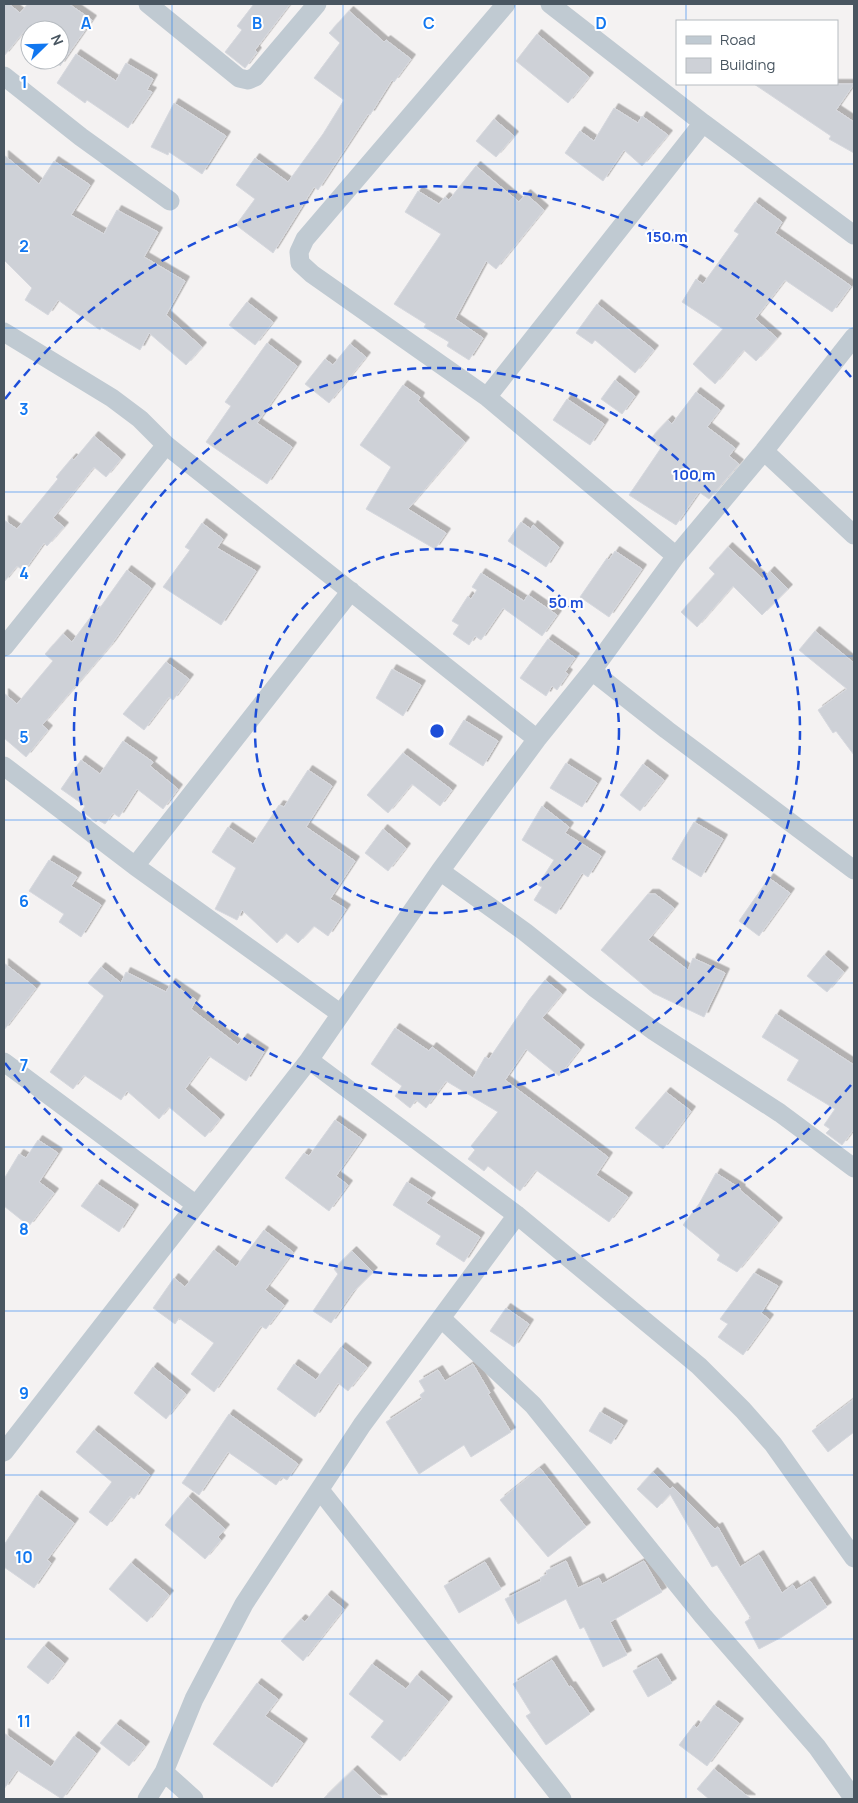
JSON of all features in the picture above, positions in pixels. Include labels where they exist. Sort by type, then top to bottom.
[{"type":"street","points":[[148,4],[239,78],[248,80],[255,77],[317,4]]},
{"type":"street","points":[[506,4],[305,239],[299,252],[300,264],[487,397],[676,556]]},
{"type":"street","points":[[550,4],[703,123],[854,235]]},
{"type":"street","points":[[4,76],[82,137],[170,201]]},
{"type":"street","points":[[487,397],[703,123]]},
{"type":"street","points":[[4,332],[112,398],[140,419],[166,445],[537,739]]},
{"type":"street","points":[[4,1452],[195,1204],[309,1060],[440,871],[537,739],[592,671],[676,556],[764,451],[854,338]]},
{"type":"street","points":[[4,647],[166,445]]},
{"type":"street","points":[[764,451],[854,535]]},
{"type":"street","points":[[135,866],[351,591]]},
{"type":"street","points":[[592,671],[666,730],[854,870]]},
{"type":"street","points":[[4,766],[135,866],[341,1014]]},
{"type":"street","points":[[440,871],[525,932],[595,988],[654,1031],[780,1113],[854,1168]]},
{"type":"street","points":[[309,1060],[517,1215],[699,1366],[774,1444],[854,1558]]},
{"type":"street","points":[[4,1062],[195,1204]]},
{"type":"street","points":[[147,1799],[164,1772],[194,1699],[244,1604],[362,1425],[517,1215]]},
{"type":"street","points":[[441,1318],[533,1405],[703,1616],[817,1748],[854,1799]]},
{"type":"street","points":[[320,1490],[562,1799]]},
{"type":"street","points":[[164,1772],[194,1799]]},
{"type":"building","points":[[4,4],[9,4],[20,13],[28,4],[69,4],[92,20],[70,52],[70,20],[20,20],[20,36],[4,56]]},
{"type":"building","points":[[254,4],[290,4],[255,50],[257,52],[245,68],[225,52],[242,30],[237,26]]},
{"type":"building","points":[[349,11],[384,42],[386,40],[411,59],[394,82],[392,80],[318,190],[314,187],[273,253],[236,225],[255,199],[236,185],[255,158],[288,182],[323,134],[344,100],[314,78],[340,43],[329,33]]},
{"type":"building","points":[[537,34],[589,77],[568,103],[516,61]]},
{"type":"building","points":[[76,54],[116,81],[126,63],[153,79],[147,90],[152,92],[128,128],[87,100],[85,103],[57,83],[66,70],[70,70],[70,63]]},
{"type":"building","points":[[854,84],[836,110],[854,122],[854,153],[829,139],[831,136],[755,85]]},
{"type":"building","points":[[174,103],[226,136],[202,174],[169,152],[168,155],[151,147]]},
{"type":"building","points":[[614,108],[638,123],[642,116],[668,135],[642,166],[624,150],[603,181],[565,153],[580,131],[594,141]]},
{"type":"building","points":[[494,119],[514,136],[496,157],[476,141]]},
{"type":"building","points":[[4,155],[39,184],[54,161],[90,185],[71,215],[104,234],[117,210],[158,232],[144,257],[185,281],[166,315],[202,347],[186,365],[149,333],[140,350],[101,327],[100,330],[58,300],[48,315],[25,300],[32,288],[4,260]]},
{"type":"building","points":[[476,166],[519,202],[526,194],[544,210],[496,269],[486,261],[455,319],[483,338],[469,360],[447,346],[449,342],[424,327],[426,324],[394,304],[441,234],[405,212],[418,191],[439,204],[445,197],[449,200]]},
{"type":"building","points":[[755,202],[782,222],[775,233],[851,286],[832,312],[785,280],[755,319],[777,338],[756,361],[744,350],[715,384],[693,364],[723,329],[682,302],[696,279],[703,284],[739,234],[734,231]]},
{"type":"building","points":[[247,302],[273,322],[255,345],[229,325]]},
{"type":"building","points":[[597,304],[654,350],[635,373],[595,340],[592,344],[576,333]]},
{"type":"building","points":[[267,343],[297,366],[257,423],[292,447],[267,484],[206,442],[231,406],[225,402]]},
{"type":"building","points":[[350,344],[366,357],[329,403],[305,384],[325,359],[333,365]]},
{"type":"building","points":[[615,380],[635,396],[622,414],[601,399]]},
{"type":"building","points":[[403,385],[420,397],[418,401],[465,442],[408,509],[446,533],[435,549],[366,509],[391,467],[360,445]]},
{"type":"building","points":[[696,392],[720,410],[707,427],[735,448],[729,456],[739,464],[709,499],[699,492],[676,525],[629,495],[661,448],[650,439],[668,420],[672,424]]},
{"type":"building","points":[[567,399],[604,424],[590,445],[553,420]]},
{"type":"building","points":[[94,436],[121,459],[106,477],[94,467],[53,518],[64,527],[47,546],[44,543],[24,571],[17,566],[4,582],[4,520],[17,529],[58,479],[56,477],[72,458],[74,460]]},
{"type":"building","points":[[521,522],[531,529],[533,525],[559,547],[546,567],[508,541]]},
{"type":"building","points":[[202,523],[223,539],[217,548],[256,571],[221,625],[163,587],[190,550],[185,547]]},
{"type":"building","points":[[728,547],[763,579],[770,571],[788,589],[762,615],[733,586],[697,627],[681,612],[715,574],[709,568]]},
{"type":"building","points":[[615,551],[642,569],[609,617],[580,597],[607,558],[609,560]]},
{"type":"building","points":[[127,570],[151,588],[111,645],[42,725],[48,730],[26,757],[4,738],[4,693],[17,704],[53,661],[45,654],[63,634],[72,642],[95,611],[97,612]]},
{"type":"building","points":[[481,573],[524,601],[528,595],[557,615],[542,636],[503,608],[481,640],[475,636],[469,645],[453,634],[459,625],[452,621],[468,596],[471,599],[477,590],[472,587]]},
{"type":"building","points":[[815,631],[854,663],[854,755],[836,731],[833,733],[818,710],[847,689],[799,650]]},
{"type":"building","points":[[548,639],[575,658],[565,672],[568,674],[557,690],[552,686],[546,696],[520,678]]},
{"type":"building","points":[[166,662],[189,679],[173,700],[169,697],[144,730],[123,714]]},
{"type":"building","points":[[392,669],[421,685],[403,716],[376,698]]},
{"type":"building","points":[[464,720],[498,741],[483,766],[449,744]]},
{"type":"building","points":[[123,741],[153,762],[150,766],[178,789],[163,809],[137,789],[119,817],[113,813],[105,824],[98,820],[96,822],[82,811],[85,806],[61,789],[81,760],[100,774]]},
{"type":"building","points":[[403,753],[452,790],[440,806],[412,784],[388,813],[367,795]]},
{"type":"building","points":[[566,763],[597,783],[582,807],[550,788]]},
{"type":"building","points":[[643,764],[664,780],[640,811],[620,795]]},
{"type":"building","points":[[308,770],[332,786],[306,827],[355,861],[330,899],[346,909],[328,936],[314,926],[298,943],[286,933],[277,943],[242,910],[237,920],[215,909],[236,868],[212,852],[228,827],[253,844],[279,805],[284,807]]},
{"type":"building","points":[[542,806],[569,827],[565,833],[601,856],[588,877],[582,873],[556,914],[534,900],[542,887],[538,885],[554,860],[522,840]]},
{"type":"building","points":[[694,822],[723,839],[701,877],[672,859]]},
{"type":"building","points":[[383,829],[406,848],[388,871],[365,853]]},
{"type":"building","points":[[49,860],[77,877],[71,886],[101,905],[81,937],[59,922],[64,914],[29,891]]},
{"type":"building","points":[[769,878],[790,893],[759,936],[739,921]]},
{"type":"building","points":[[648,894],[655,894],[674,908],[648,940],[688,970],[693,958],[725,973],[704,1017],[653,993],[601,950]]},
{"type":"building","points":[[824,955],[844,972],[827,992],[807,976]]},
{"type":"building","points":[[4,963],[36,988],[4,1030]]},
{"type":"building","points":[[101,967],[121,983],[126,972],[166,992],[171,983],[196,1000],[191,1009],[238,1045],[243,1038],[264,1052],[246,1081],[209,1056],[185,1089],[220,1119],[205,1137],[169,1107],[159,1119],[127,1091],[121,1100],[84,1075],[73,1089],[50,1072],[104,996],[88,983]]},
{"type":"building","points":[[545,980],[562,994],[542,1018],[580,1049],[559,1076],[526,1049],[505,1080],[608,1157],[596,1175],[628,1197],[609,1222],[536,1170],[520,1191],[488,1166],[484,1171],[468,1159],[475,1150],[471,1146],[498,1112],[446,1081],[426,1108],[416,1100],[410,1108],[395,1096],[402,1086],[371,1064],[395,1028],[429,1051],[432,1047],[473,1078],[485,1057],[489,1059]]},
{"type":"building","points":[[776,1014],[854,1065],[854,1129],[842,1145],[826,1133],[830,1129],[824,1125],[835,1109],[787,1080],[799,1060],[762,1037]]},
{"type":"building","points":[[666,1092],[691,1111],[663,1149],[635,1128]]},
{"type":"building","points":[[335,1120],[362,1139],[336,1176],[348,1185],[329,1211],[285,1178],[304,1153],[309,1156]]},
{"type":"building","points":[[38,1140],[58,1153],[39,1182],[54,1193],[29,1226],[4,1206],[4,1179],[19,1154],[26,1158]]},
{"type":"building","points":[[716,1173],[741,1189],[778,1222],[737,1272],[717,1260],[720,1255],[683,1225],[699,1204]]},
{"type":"building","points":[[407,1182],[431,1197],[426,1203],[480,1237],[464,1262],[436,1244],[441,1236],[393,1205]]},
{"type":"building","points":[[97,1184],[134,1209],[119,1232],[81,1206]]},
{"type":"building","points":[[264,1230],[293,1252],[265,1290],[284,1305],[266,1329],[261,1326],[214,1392],[191,1374],[214,1343],[179,1318],[175,1324],[153,1308],[174,1278],[185,1287],[214,1250],[236,1267]]},
{"type":"building","points":[[352,1251],[373,1272],[352,1293],[331,1323],[313,1311],[338,1274],[334,1269]]},
{"type":"building","points":[[754,1273],[778,1286],[761,1313],[769,1319],[743,1355],[718,1337],[728,1324],[720,1319]]},
{"type":"building","points":[[506,1308],[529,1324],[514,1347],[490,1331]]},
{"type":"building","points":[[341,1347],[367,1367],[348,1391],[338,1383],[315,1417],[277,1389],[294,1364],[316,1380]]},
{"type":"building","points":[[473,1364],[490,1393],[488,1394],[511,1432],[471,1457],[464,1445],[419,1474],[386,1422],[422,1399],[420,1395],[425,1391],[419,1381],[438,1370],[445,1381]]},
{"type":"building","points":[[153,1367],[186,1394],[166,1419],[134,1393]]},
{"type":"building","points":[[854,1399],[854,1432],[828,1452],[812,1431]]},
{"type":"building","points":[[600,1412],[623,1425],[611,1444],[589,1431]]},
{"type":"building","points":[[229,1414],[298,1464],[287,1480],[282,1477],[276,1485],[228,1452],[199,1495],[182,1483]]},
{"type":"building","points":[[94,1430],[150,1475],[134,1499],[130,1496],[107,1526],[89,1512],[112,1482],[76,1452]]},
{"type":"building","points":[[540,1468],[586,1527],[548,1557],[500,1500]]},
{"type":"building","points":[[653,1472],[670,1489],[673,1487],[715,1529],[718,1527],[740,1567],[759,1555],[782,1593],[793,1585],[796,1590],[810,1581],[827,1607],[782,1637],[759,1649],[745,1622],[751,1618],[717,1565],[712,1567],[670,1494],[657,1508],[637,1489]]},
{"type":"building","points":[[37,1495],[74,1523],[47,1560],[51,1563],[34,1588],[4,1567],[4,1545]]},
{"type":"building","points":[[188,1497],[225,1529],[218,1537],[221,1540],[205,1559],[165,1525]]},
{"type":"building","points":[[566,1561],[578,1588],[599,1578],[602,1584],[644,1561],[662,1592],[610,1622],[627,1655],[603,1667],[584,1627],[580,1629],[566,1599],[518,1624],[505,1599],[541,1581],[540,1578],[547,1574],[546,1571]]},
{"type":"building","points":[[485,1562],[501,1589],[459,1613],[444,1586]]},
{"type":"building","points":[[131,1563],[169,1595],[147,1622],[109,1589]]},
{"type":"building","points":[[327,1595],[344,1609],[303,1661],[281,1641],[301,1619],[305,1622]]},
{"type":"building","points":[[44,1646],[64,1663],[48,1684],[27,1667]]},
{"type":"building","points":[[657,1658],[672,1683],[648,1697],[633,1671]]},
{"type":"building","points":[[552,1660],[569,1687],[571,1686],[590,1714],[546,1745],[526,1716],[531,1713],[513,1684]]},
{"type":"building","points":[[372,1664],[406,1689],[417,1675],[448,1701],[400,1761],[371,1737],[384,1721],[349,1694]]},
{"type":"building","points":[[257,1683],[278,1699],[265,1716],[303,1743],[272,1787],[213,1744]]},
{"type":"building","points":[[714,1705],[739,1723],[707,1766],[679,1745],[694,1725],[697,1728]]},
{"type":"building","points":[[116,1724],[145,1746],[129,1766],[100,1743]]},
{"type":"building","points":[[4,1733],[51,1767],[74,1736],[96,1753],[62,1799],[17,1770],[4,1789]]},
{"type":"building","points":[[714,1769],[751,1799],[709,1799],[697,1789]]},
{"type":"building","points":[[353,1770],[383,1799],[323,1799]]}]
